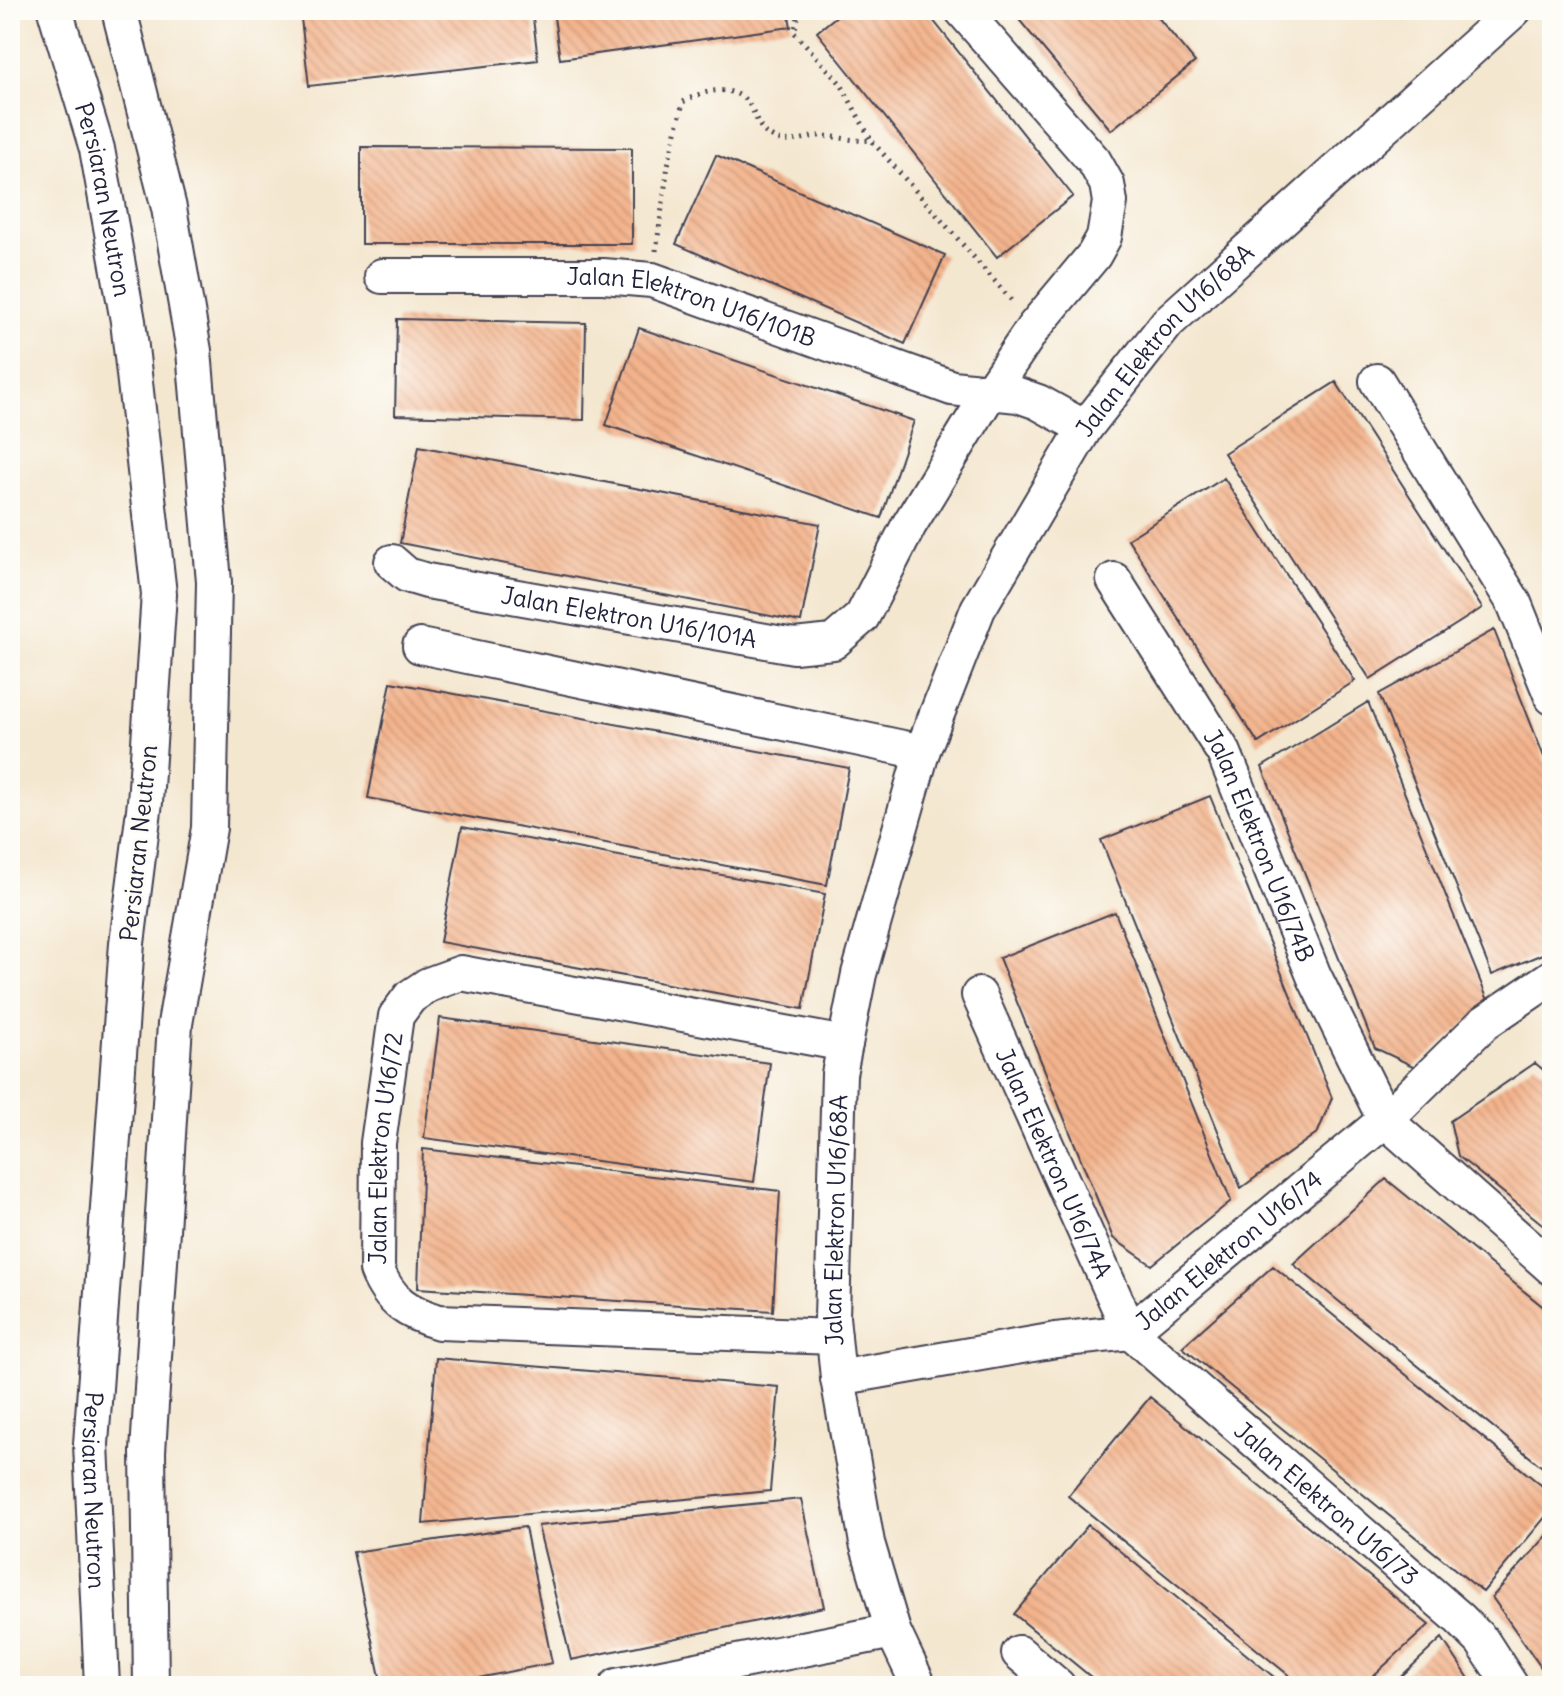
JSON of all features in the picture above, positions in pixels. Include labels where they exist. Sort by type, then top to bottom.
[{"type":"street","name":"Persiaran Neutron","points":[[55,10],[97,149],[122,290],[159,594],[145,802],[127,943],[91,1444],[102,1686]]},
{"type":"street","points":[[119,10],[169,208],[194,351],[214,582],[209,828],[175,1024],[148,1452],[151,1686]]},
{"type":"street","points":[[962,10],[1094,161],[1107,184],[1110,218],[1094,255],[1034,327],[990,392]]},
{"type":"street","name":"Jalan Elektron U16/68A","points":[[919,1686],[893,1631],[867,1543],[838,1378],[834,1337],[839,1089],[845,1044],[859,974],[922,752],[978,609],[1085,428],[1168,322],[1514,10]]},
{"type":"street","name":"Jalan Elektron U16/101B","points":[[382,276],[603,276],[652,280],[952,388],[1038,402],[1085,428]]},
{"type":"street","points":[[1377,381],[1514,603],[1552,697]]},
{"type":"street","name":"Jalan Elektron U16/101A","points":[[392,562],[407,575],[427,581],[794,646],[833,642],[862,617],[909,525],[990,392]]},
{"type":"street","name":"Jalan Elektron U16/74B","points":[[1114,580],[1224,753],[1314,976],[1385,1120]]},
{"type":"street","points":[[420,646],[922,752]]},
{"type":"street","name":"Jalan Elektron U16/72","points":[[834,1337],[439,1322],[416,1315],[395,1302],[384,1288],[377,1270],[378,1143],[396,1016],[410,997],[428,985],[461,973],[845,1044]]},
{"type":"street","name":"Jalan Elektron U16/74","points":[[838,1378],[1056,1340],[1130,1332],[1385,1120],[1484,1023],[1552,977]]},
{"type":"street","name":"Jalan Elektron U16/74A","points":[[979,995],[1130,1332]]},
{"type":"street","points":[[1385,1120],[1552,1268]]},
{"type":"street","name":"Jalan Elektron U16/73","points":[[1130,1332],[1459,1618],[1482,1641],[1511,1686]]},
{"type":"street","points":[[617,1686],[893,1631]]},
{"type":"street","points":[[1019,1653],[1058,1686]]},
{"type":"path","points":[[800,10],[794,32],[841,84],[871,140],[1034,327]]},
{"type":"path","points":[[652,280],[668,165],[683,102],[701,91],[725,90],[749,103],[761,129],[782,141],[801,142],[819,136],[850,142],[871,140]]},
{"type":"building","points":[[300,10],[532,10],[538,60],[309,86]]},
{"type":"building","points":[[553,10],[788,10],[791,27],[560,59]]},
{"type":"building","points":[[844,10],[925,10],[1073,196],[997,257],[817,32]]},
{"type":"building","points":[[1011,10],[1152,10],[1195,62],[1111,130]]},
{"type":"building","points":[[361,147],[632,148],[632,244],[361,244]]},
{"type":"building","points":[[716,155],[945,255],[905,344],[676,244]]},
{"type":"building","points":[[397,319],[586,323],[584,420],[395,415]]},
{"type":"building","points":[[639,328],[914,421],[881,518],[606,425]]},
{"type":"building","points":[[1336,382],[1482,608],[1370,679],[1224,453]]},
{"type":"building","points":[[419,446],[820,524],[801,622],[400,543]]},
{"type":"building","points":[[1224,478],[1355,681],[1258,743],[1128,539]]},
{"type":"building","points":[[1494,630],[1552,777],[1552,950],[1492,975],[1379,694]]},
{"type":"building","points":[[391,682],[849,768],[827,885],[368,798]]},
{"type":"building","points":[[1368,702],[1489,1003],[1415,1067],[1375,1048],[1262,767]]},
{"type":"building","points":[[1210,796],[1332,1098],[1318,1132],[1241,1188],[1101,840]]},
{"type":"building","points":[[462,827],[825,894],[803,1009],[440,942]]},
{"type":"building","points":[[1115,912],[1231,1201],[1152,1265],[1113,1238],[999,958]]},
{"type":"building","points":[[440,1018],[770,1063],[754,1182],[424,1138]]},
{"type":"building","points":[[1535,1063],[1552,1077],[1552,1232],[1458,1156],[1450,1121]]},
{"type":"building","points":[[423,1149],[780,1191],[773,1311],[418,1288]]},
{"type":"building","points":[[1386,1179],[1552,1314],[1552,1475],[1293,1264]]},
{"type":"building","points":[[1273,1266],[1552,1494],[1552,1509],[1483,1592],[1182,1347]]},
{"type":"building","points":[[436,1358],[779,1387],[770,1491],[423,1524]]},
{"type":"building","points":[[1150,1397],[1429,1625],[1362,1686],[1302,1686],[1068,1496]]},
{"type":"building","points":[[801,1499],[824,1607],[571,1660],[538,1526]]},
{"type":"building","points":[[1088,1525],[1285,1686],[1102,1686],[1014,1614]]},
{"type":"building","points":[[525,1527],[552,1663],[439,1686],[382,1686],[353,1552]]},
{"type":"building","points":[[1552,1530],[1552,1683],[1492,1597]]},
{"type":"building","points":[[1442,1638],[1474,1686],[1391,1686]]}]
